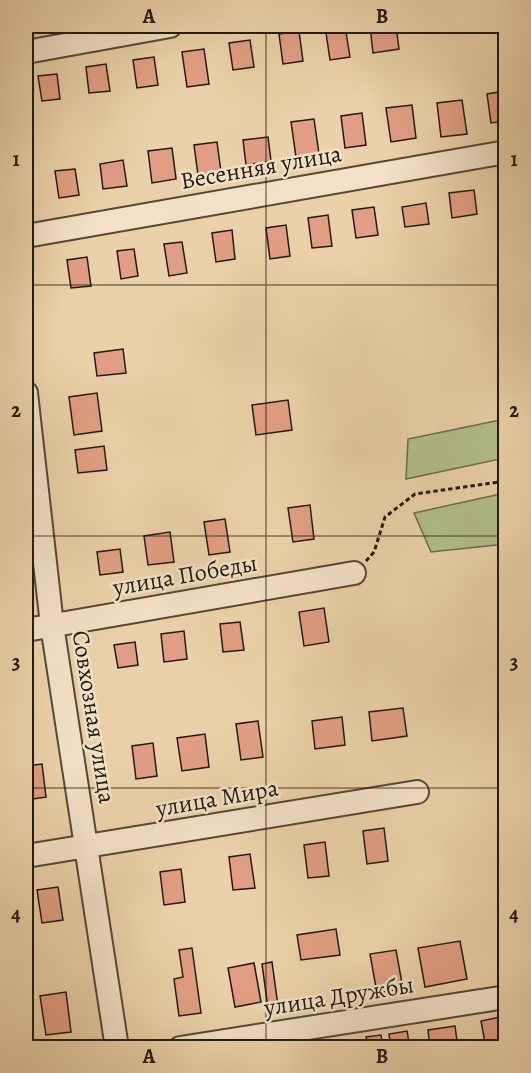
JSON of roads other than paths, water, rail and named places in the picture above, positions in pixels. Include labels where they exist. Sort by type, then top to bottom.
[{"type":"street","points":[[26,52],[170,26]]},
{"type":"street","name":"Весенняя улица","points":[[26,236],[506,152]]},
{"type":"street","name":"Совхозная улица","points":[[26,393],[52,625],[117,1047]]},
{"type":"street","name":"улица Победы","points":[[26,630],[354,573]]},
{"type":"street","name":"улица Мира","points":[[26,856],[417,792]]},
{"type":"street","name":"улица Дружбы","points":[[180,1047],[506,997]]}]
